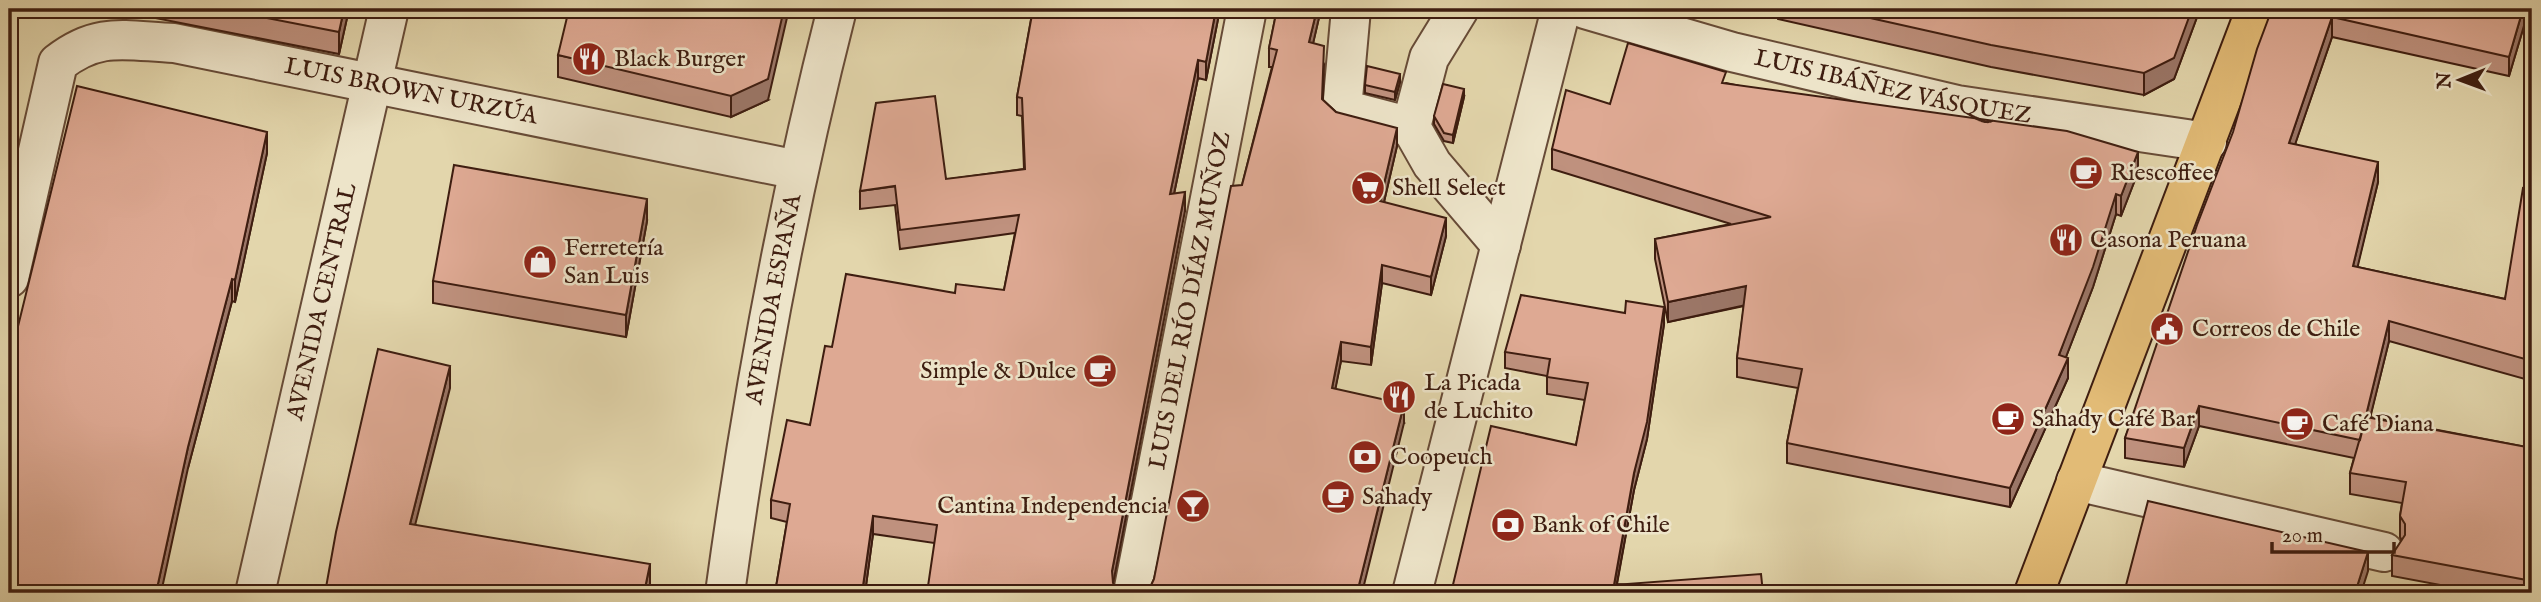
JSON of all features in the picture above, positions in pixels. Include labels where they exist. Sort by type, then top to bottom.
[{"type":"main road","points":[[2034,593],[2256,9]]},
{"type":"street","name":"AVENIDA CENTRAL","points":[[255,593],[389,9]]},
{"type":"street","name":"AVENIDA ESPAÑA","points":[[725,593],[746,439],[798,170],[838,9]]},
{"type":"street","name":"LUIS DEL RÍO DÍAZ MUÑOZ","points":[[1133,593],[1247,9]]},
{"type":"street","points":[[1351,9],[1342,109],[1411,127]]},
{"type":"street","points":[[1459,9],[1429,58],[1411,127],[1432,164],[1501,245]]},
{"type":"street","points":[[1412,593],[1561,9]]},
{"type":"street","name":"LUIS IBÁÑEZ VÁSQUEZ","points":[[1585,9],[1732,52],[1957,106],[2207,142]]},
{"type":"street","name":"LUIS BROWN URZÚA","points":[[9,278],[58,63],[76,49],[100,39],[174,43],[372,81],[798,170]]},
{"type":"street","points":[[2076,481],[2384,552]]},
{"type":"building","points":[[221,9],[344,9],[339,32]]},
{"type":"building","points":[[569,9],[784,9],[768,79],[731,96],[558,55]]},
{"type":"building","points":[[1033,9],[1216,9],[1206,62],[1198,60],[1170,194],[1185,192],[1112,571],[1113,583],[1119,592],[1123,593],[927,593],[937,525],[873,516],[862,593],[775,593],[790,504],[771,500],[787,420],[810,425],[825,346],[832,347],[846,274],[955,293],[956,284],[1004,290],[1019,215],[900,230],[895,186],[860,191],[876,103],[935,96],[946,179],[1025,169],[1022,98],[1017,97]]},
{"type":"building","points":[[1277,9],[1317,9],[1309,42],[1324,46],[1322,99],[1336,112],[1397,128],[1380,201],[1446,218],[1431,277],[1382,265],[1371,347],[1341,342],[1332,388],[1404,404],[1357,593],[1143,593],[1149,590],[1154,579],[1231,186],[1242,185],[1277,50],[1269,48]]},
{"type":"building","points":[[1830,9],[2192,9],[2174,58],[2144,73],[1991,45]]},
{"type":"building","points":[[2272,9],[2523,9],[2509,57],[2332,17],[2289,143],[2378,162],[2353,266],[2505,299],[2523,188],[2532,190],[2532,361],[2389,321],[2360,440],[2199,406],[2184,448],[2125,438],[2197,225],[2233,132],[2257,49]]},
{"type":"building","points":[[1628,43],[1726,72],[1722,83],[2067,131],[2138,152],[2121,196],[2116,194],[2093,267],[2059,355],[2068,358],[2010,488],[1787,443],[1802,369],[1737,358],[1746,286],[1668,302],[1655,239],[1771,217],[1552,149],[1566,90],[1610,104]]},
{"type":"building","points":[[1367,66],[1400,74],[1395,92],[1365,85]]},
{"type":"building","points":[[1443,84],[1464,89],[1453,135],[1444,133],[1434,116]]},
{"type":"building","points":[[77,86],[267,132],[235,280],[232,279],[188,447],[156,593],[9,593],[9,363]]},
{"type":"building","name":"Ferretería San Luis","points":[[454,165],[647,199],[626,315],[433,281]]},
{"type":"building","points":[[1521,295],[1625,313],[1626,301],[1664,307],[1647,422],[1634,473],[1614,585],[1761,574],[1763,593],[1451,593],[1491,426],[1576,445],[1588,383],[1547,377],[1550,359],[1505,352]]},
{"type":"building","points":[[378,349],[450,366],[410,524],[650,564],[644,593],[325,593],[336,532]]},
{"type":"building","points":[[2366,417],[2532,448],[2532,581],[2392,555],[2405,535],[2405,524],[2400,516],[2406,482],[2350,473]]},
{"type":"building","points":[[2148,501],[2368,552],[2355,593],[2124,593]]},
{"type":"place","name":"Black Burger","points":[[589,59]]},
{"type":"place","name":"Riescoffee","points":[[2086,173]]},
{"type":"place","name":"Shell Select","points":[[1368,188]]},
{"type":"place","name":"Casona Peruana","points":[[2066,240]]},
{"type":"place","name":"Ferretería San Luis","points":[[540,262]]},
{"type":"place","name":"Correos de Chile","points":[[2167,329]]},
{"type":"place","name":"Simple & Dulce","points":[[1100,371]]},
{"type":"place","name":"La Picada de Luchito","points":[[1399,397]]},
{"type":"place","name":"Sahady Café Bar","points":[[2008,419]]},
{"type":"place","name":"Café Diana","points":[[2297,424]]},
{"type":"place","name":"Coopeuch","points":[[1365,457]]},
{"type":"place","name":"Sahady","points":[[1338,497]]},
{"type":"place","name":"Cantina Independencia","points":[[1193,506]]},
{"type":"place","name":"Bank of Chile","points":[[1508,525]]}]
